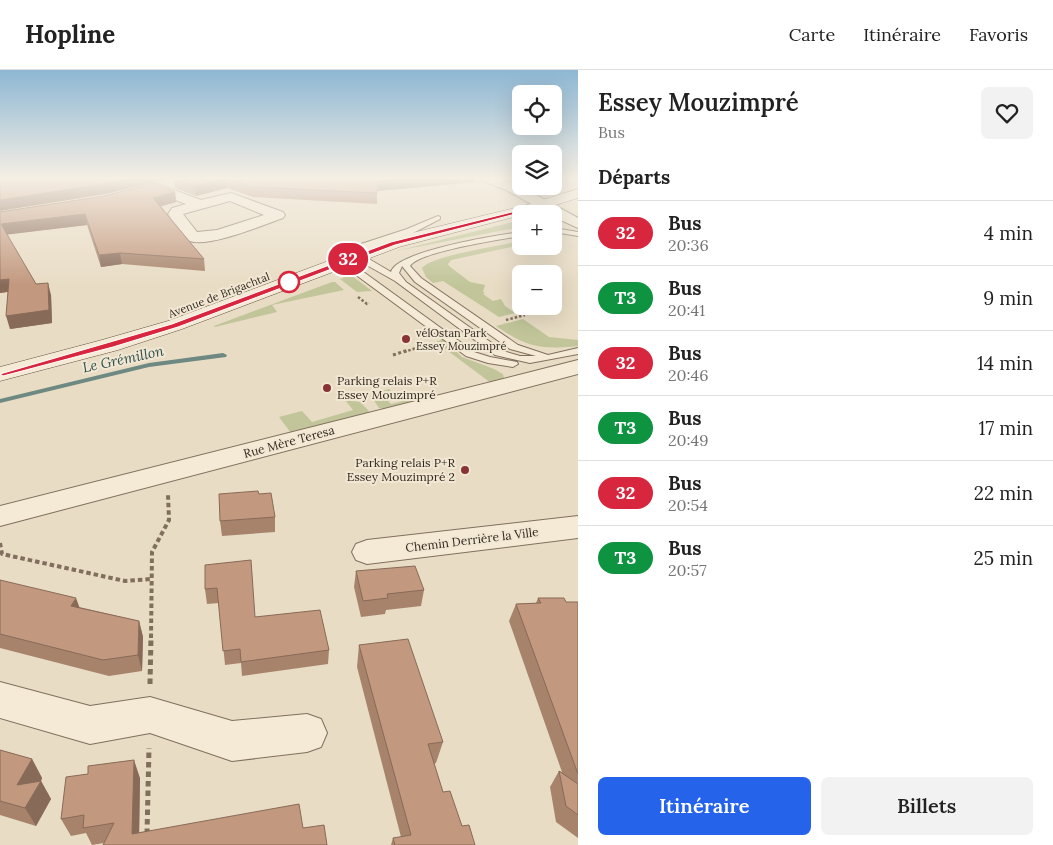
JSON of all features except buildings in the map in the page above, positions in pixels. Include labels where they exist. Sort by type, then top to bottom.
[{"type":"main road","name":"Avenue de Brigachtal","points":[[0,362],[184,310],[345,247],[451,214]]},
{"type":"main road","name":"Avenue de Brigachtal","points":[[0,374],[110,345],[175,325],[354,255],[393,243],[512,215]]},
{"type":"street","points":[[175,214],[193,237],[219,235],[278,215],[276,214]]},
{"type":"street","points":[[562,220],[578,224]]},
{"type":"street","points":[[562,222],[578,233]]},
{"type":"street","name":"Rue Mère Teresa","points":[[0,516],[167,473],[534,370],[573,364]]},
{"type":"street","name":"Chemin Derrière la Ville","points":[[367,552],[578,527]]},
{"type":"street","points":[[0,700],[90,725],[150,715],[232,741],[307,732]]},
{"type":"lane","points":[[438,218],[410,231],[361,247],[354,255],[355,270],[470,354],[488,360],[525,364],[534,370]]},
{"type":"lane","points":[[562,231],[578,233]]},
{"type":"lane","points":[[398,279],[395,272],[396,266],[420,255],[512,236]]},
{"type":"lane","points":[[354,255],[398,279],[499,353],[534,370]]},
{"type":"lane","points":[[420,255],[406,263],[410,272],[418,280],[514,347],[573,364]]},
{"type":"path","points":[[393,355],[433,344]]},
{"type":"path","points":[[147,837],[152,552],[169,520],[167,473]]},
{"type":"path","points":[[0,543],[2,554],[125,581],[151,579]]},
{"type":"green space","points":[[512,222],[512,229],[396,251]]},
{"type":"green space","points":[[512,243],[512,247],[451,260],[448,264],[470,282],[485,285],[483,292],[485,293],[483,294],[493,301],[501,299],[505,306],[512,311],[512,314],[499,317],[443,281],[433,283],[426,277],[422,268],[438,259]]},
{"type":"green space","points":[[351,275],[372,291],[357,292],[340,279]]},
{"type":"green space","points":[[335,282],[344,290],[272,305],[277,312],[214,326]]},
{"type":"green space","points":[[523,319],[549,337],[578,340],[578,346],[554,348],[534,345],[517,339],[496,326]]},
{"type":"green space","points":[[443,339],[462,357],[494,369],[503,374],[504,378],[491,383],[436,342]]},
{"type":"green space","points":[[389,389],[396,395],[385,398],[391,404],[424,396],[422,400],[385,409],[379,408],[371,396],[374,393]]},
{"type":"green space","points":[[345,400],[360,402],[369,411],[368,413],[291,433],[279,417],[302,411],[312,422],[353,410]]},
{"type":"waterway","name":"Le Grémillon","points":[[0,401],[149,365],[223,355]]},
{"type":"bus line","name":"32","points":[[0,374],[110,345],[175,325],[393,243],[504,214]]},
{"type":"place","name":"vélOstan Park Essey Mouzimpré","points":[[406,339]]},
{"type":"place","name":"Parking relais P+R Essey Mouzimpré","points":[[327,388]]},
{"type":"place","name":"Parking relais P+R Essey Mouzimpré 2","points":[[465,470]]}]
